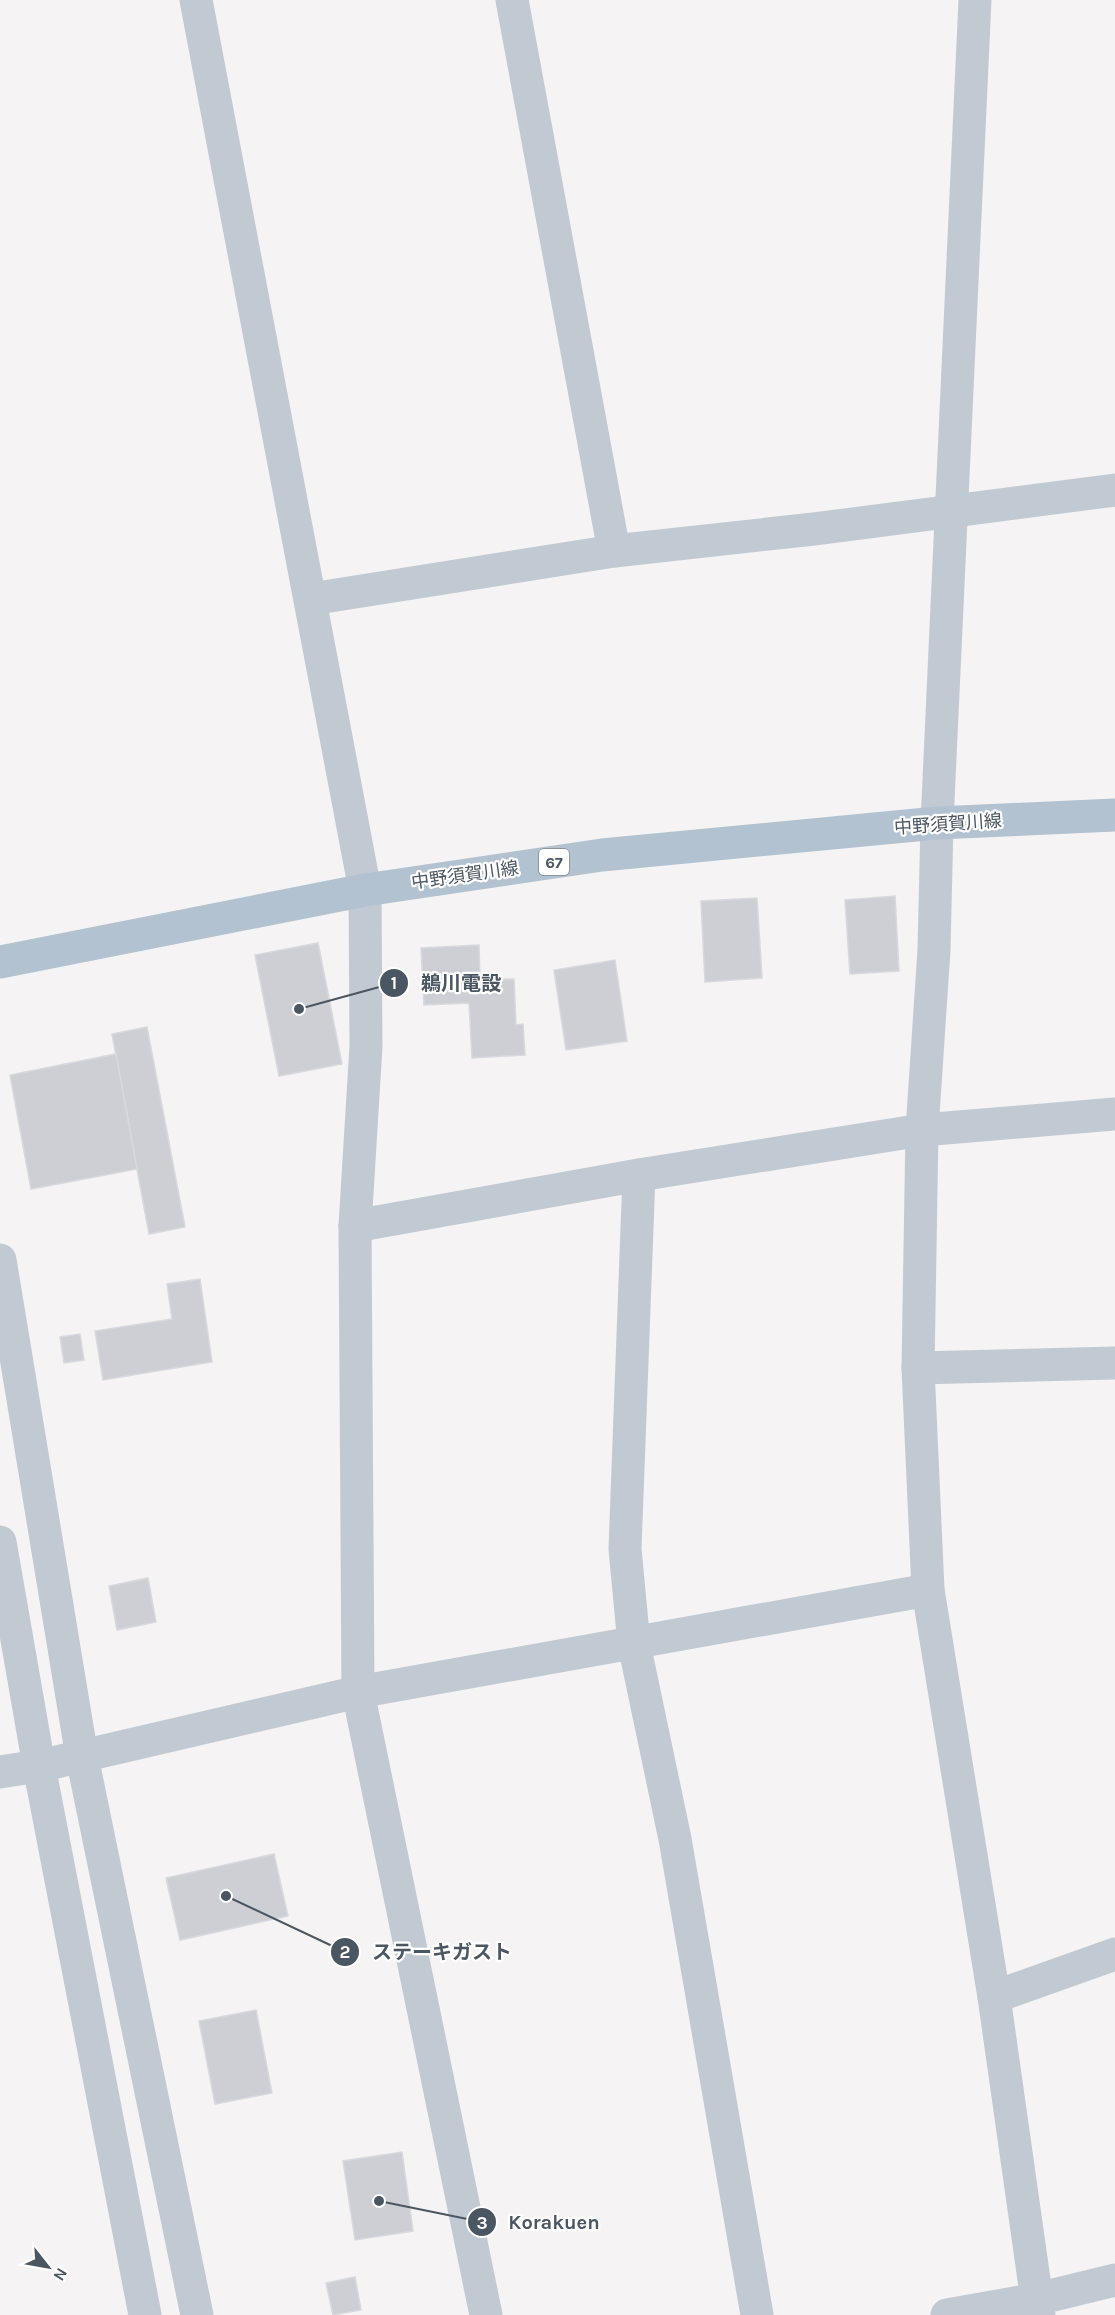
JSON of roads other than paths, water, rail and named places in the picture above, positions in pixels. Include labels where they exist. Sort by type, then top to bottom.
[{"type":"main road","name":"中野須賀川線","points":[[0,962],[365,890],[602,855],[937,823],[1115,814]]},
{"type":"street","points":[[196,0],[365,890],[366,1046],[355,1226],[358,1692],[486,2315]]},
{"type":"street","points":[[512,0],[614,551]]},
{"type":"street","points":[[975,0],[937,823],[934,950],[922,1130],[918,1368],[928,1590],[993,1997],[1038,2307]]},
{"type":"street","points":[[311,598],[614,551],[814,529],[1115,490]]},
{"type":"street","points":[[355,1226],[639,1176],[922,1130],[1115,1114]]},
{"type":"street","points":[[639,1176],[626,1549],[634,1644],[675,1839],[757,2315]]},
{"type":"street","points":[[0,1260],[82,1756],[197,2315]]},
{"type":"street","points":[[918,1368],[1115,1363]]},
{"type":"street","points":[[0,1542],[39,1766],[146,2315]]},
{"type":"street","points":[[0,1772],[39,1766],[358,1692],[928,1590]]},
{"type":"street","points":[[993,1997],[1115,1954]]},
{"type":"street","points":[[947,2315],[1038,2307],[1115,2280]]},
{"type":"place","name":"鵜川電設","points":[[299,1009]]},
{"type":"place","name":"ステーキガスト","points":[[226,1896]]},
{"type":"place","name":"Korakuen","points":[[379,2201]]}]
